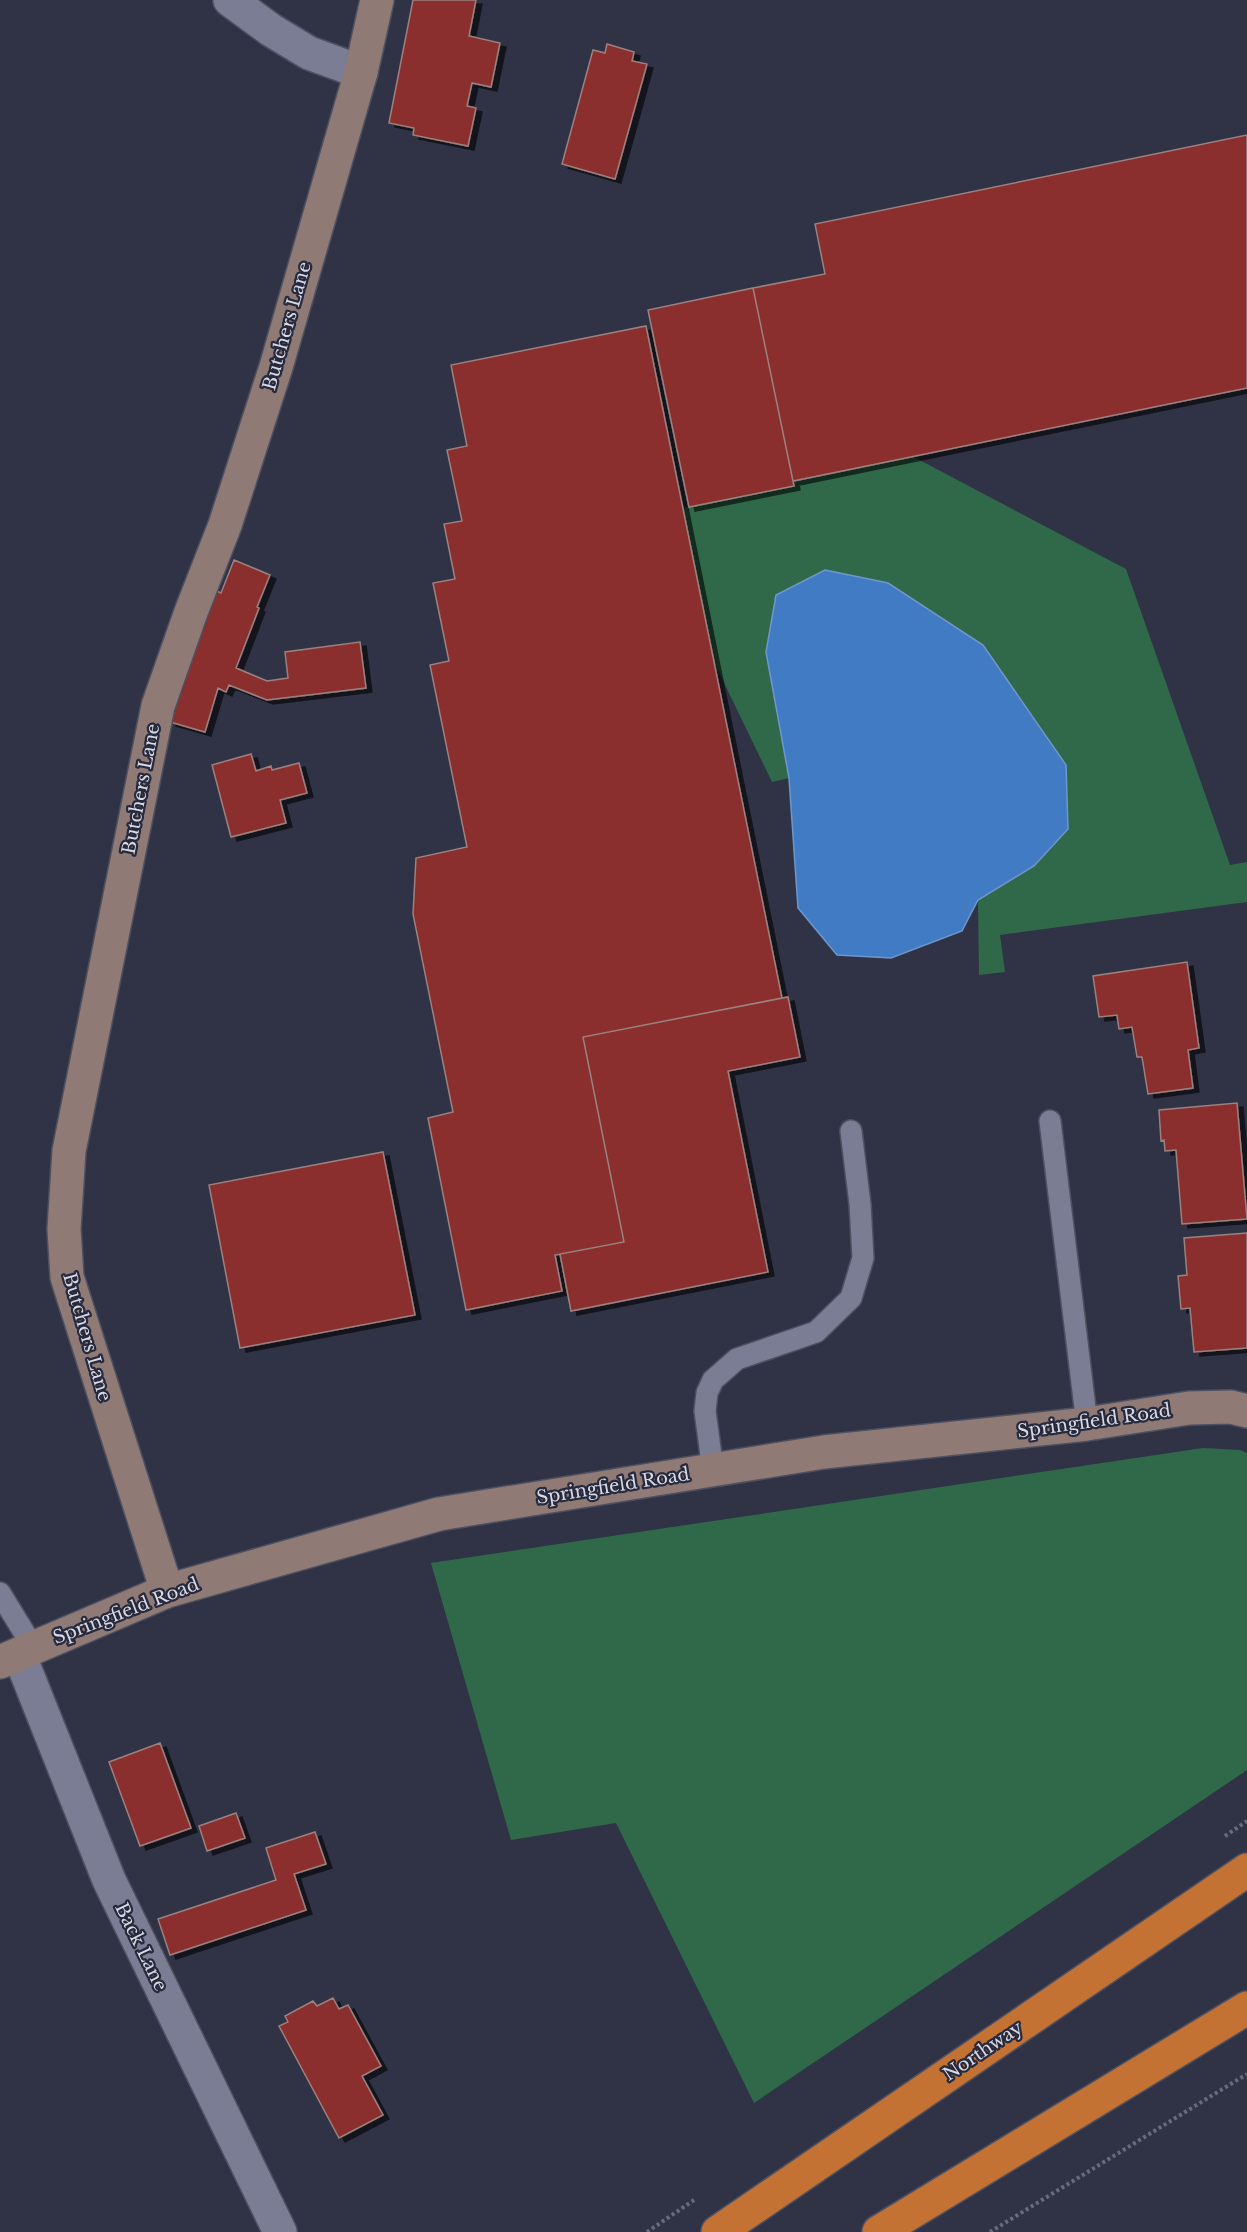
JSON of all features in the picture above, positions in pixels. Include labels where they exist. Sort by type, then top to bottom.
[{"type":"highway","name":"Northway","points":[[718,2232],[1247,1870]]},
{"type":"highway","points":[[879,2232],[1247,2008]]},
{"type":"street","points":[[230,0],[309,53],[361,72]]},
{"type":"street","name":"Butchers Lane","points":[[167,1591],[67,1277],[64,1229],[69,1151],[158,706],[225,525],[276,367],[361,72],[377,0]]},
{"type":"street","name":"Springfield Road","points":[[17,1654],[167,1591],[439,1514],[824,1452],[1087,1424],[1189,1408],[1230,1407],[1247,1411]]},
{"type":"street","name":"Back Lane","points":[[17,1654],[109,1880],[280,2232]]},
{"type":"lane","points":[[1050,1121],[1087,1424]]},
{"type":"lane","points":[[713,1470],[705,1411],[707,1393],[713,1380],[737,1359],[816,1332],[851,1298],[863,1258],[860,1204],[851,1131]]},
{"type":"lane","points":[[0,1593],[17,1654]]},
{"type":"path","points":[[990,2232],[1247,2074]]},
{"type":"green space","points":[[912,456],[1126,569],[1230,865],[1247,862],[1247,902],[1000,935],[1005,972],[979,975],[978,900],[1034,866],[766,652],[789,778],[772,782],[713,660],[683,508],[793,486],[793,481]]},
{"type":"green space","points":[[1203,1448],[1240,1450],[1247,1453],[1247,1770],[754,2103],[616,1823],[511,1840],[431,1563]]},
{"type":"water","points":[[825,570],[888,583],[983,645],[1066,765],[1068,829],[1034,866],[978,900],[962,931],[891,958],[837,955],[798,908],[789,778],[766,652],[776,595]]},
{"type":"building","points":[[413,0],[476,0],[469,36],[500,43],[491,87],[472,83],[467,106],[476,108],[468,146],[413,135],[414,128],[389,123]]},
{"type":"building","points":[[607,44],[634,52],[632,61],[647,64],[615,179],[562,164],[593,50],[605,53]]},
{"type":"building","points":[[1247,135],[1247,388],[793,481],[753,288],[825,274],[815,224]]},
{"type":"building","points":[[753,288],[794,486],[689,507],[648,310]]},
{"type":"building","points":[[646,326],[782,998],[583,1037],[624,1242],[555,1255],[562,1291],[466,1310],[428,1118],[453,1112],[413,914],[416,858],[467,847],[430,665],[449,661],[433,583],[455,579],[444,524],[462,521],[447,450],[467,446],[451,365]]},
{"type":"building","points":[[234,560],[270,575],[236,668],[267,681],[288,678],[285,652],[360,642],[366,688],[267,700],[229,685],[226,692],[218,688],[205,732],[170,722],[184,675],[217,591],[221,593]]},
{"type":"building","points":[[251,754],[256,771],[271,766],[272,770],[299,763],[307,793],[280,800],[286,823],[231,837],[212,765]]},
{"type":"building","points":[[1187,962],[1199,1048],[1188,1050],[1193,1088],[1148,1094],[1142,1057],[1137,1057],[1132,1027],[1119,1029],[1117,1015],[1099,1017],[1093,976]]},
{"type":"building","points":[[788,997],[800,1057],[728,1071],[768,1272],[571,1311],[560,1254],[624,1242],[583,1037]]},
{"type":"building","points":[[1237,1103],[1247,1219],[1182,1224],[1176,1150],[1165,1151],[1164,1140],[1161,1141],[1159,1110]]},
{"type":"building","points":[[383,1152],[415,1315],[240,1348],[209,1185]]},
{"type":"building","points":[[1247,1233],[1247,1348],[1194,1352],[1190,1308],[1181,1309],[1178,1276],[1187,1275],[1184,1238]]},
{"type":"building","points":[[160,1743],[191,1828],[140,1846],[109,1762]]},
{"type":"building","points":[[236,1813],[245,1838],[207,1851],[199,1826]]},
{"type":"building","points":[[315,1832],[326,1864],[294,1874],[306,1910],[170,1955],[158,1919],[276,1880],[266,1848]]},
{"type":"building","points":[[333,1998],[339,2009],[348,2005],[381,2066],[362,2076],[383,2115],[339,2138],[279,2026],[288,2022],[285,2016],[313,2001],[317,2006]]}]
